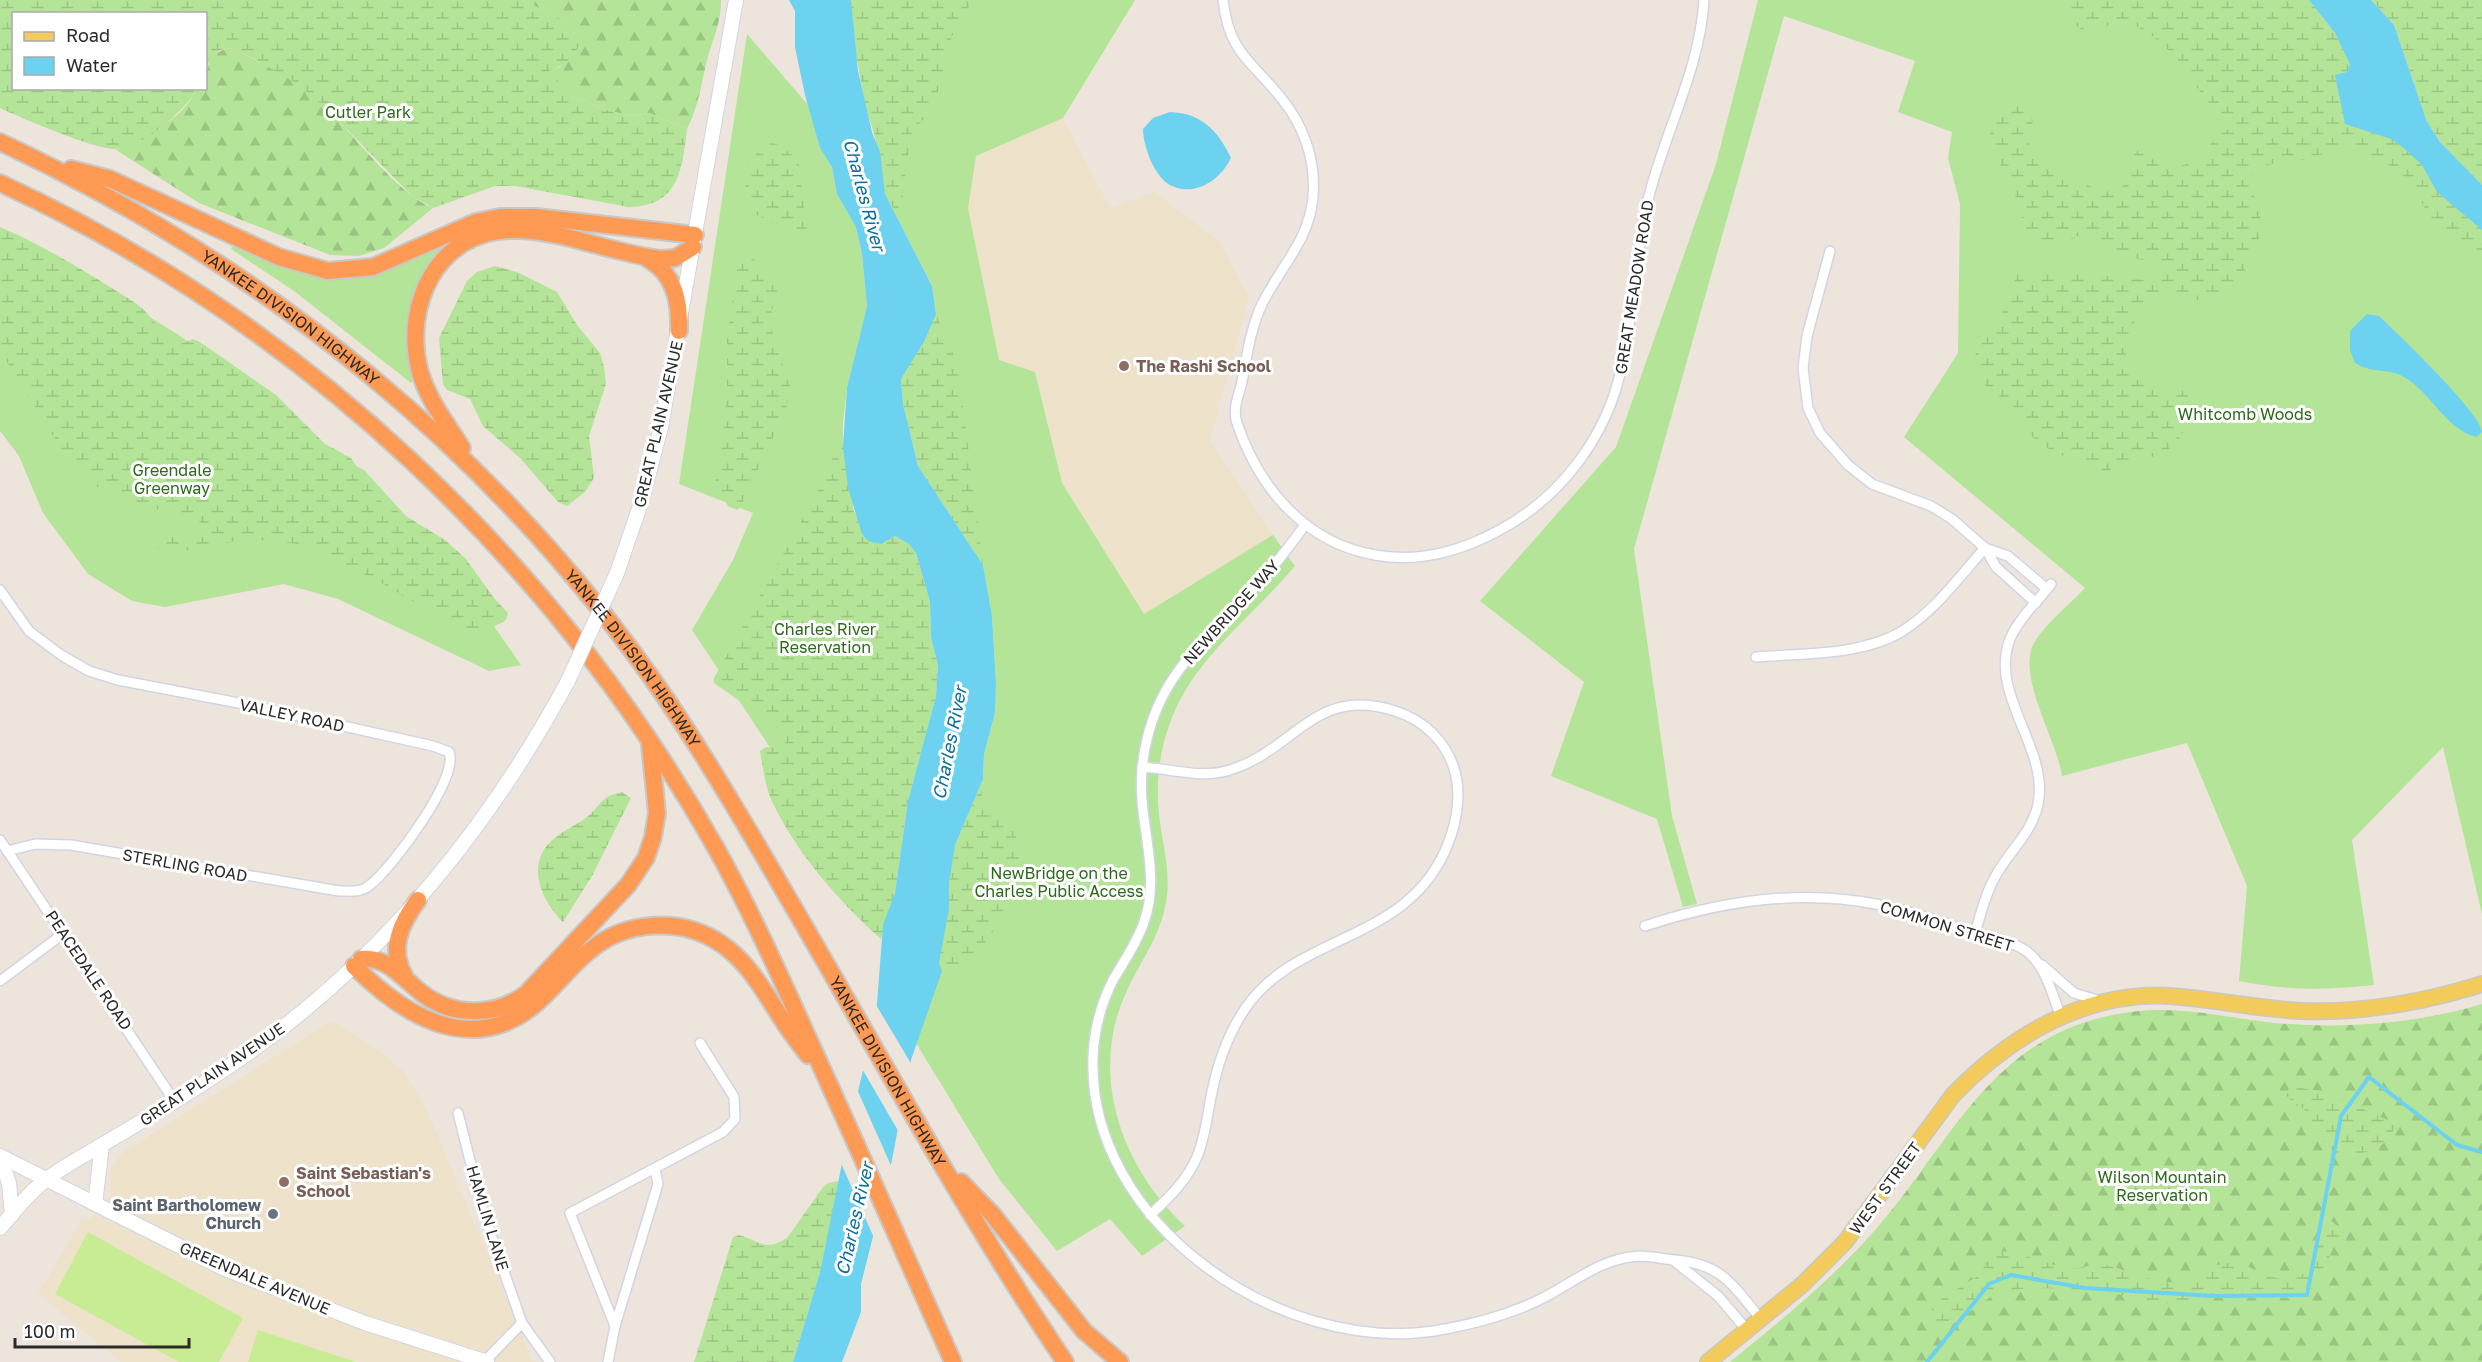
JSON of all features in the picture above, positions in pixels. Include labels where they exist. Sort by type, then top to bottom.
[{"type":"highway","name":"YANKEE DIVISION HIGHWAY","points":[[0,142],[151,220],[268,296],[378,381],[474,470],[581,585],[658,687],[711,768],[1006,1271],[1065,1362]]},
{"type":"highway","points":[[38,160],[110,179],[279,257],[328,271],[373,267],[476,222],[500,217],[536,217],[694,241]]},
{"type":"highway","name":"YANKEE DIVISION HIGHWAY","points":[[0,183],[112,240],[176,279],[255,331],[355,410],[433,480],[527,580],[588,653],[649,739],[736,885],[827,1080],[953,1362]]},
{"type":"highway","points":[[474,470],[427,392],[418,363],[415,343],[416,313],[422,294],[435,271],[454,251],[469,241],[494,232],[512,230],[540,233],[642,256],[669,259],[694,241]]},
{"type":"highway","points":[[642,256],[662,268],[670,279],[678,304],[679,331]]},
{"type":"highway","points":[[649,739],[657,813],[653,837],[646,858],[628,885],[537,984],[513,1003],[497,1009],[476,1012],[445,1006],[384,963],[373,958],[357,962],[380,991],[417,1016],[442,1025],[474,1028],[499,1024],[526,1011],[586,953],[611,937],[648,926],[691,929],[723,945],[746,965],[827,1080]]},
{"type":"highway","points":[[414,986],[400,967],[397,941],[404,920],[418,900]]},
{"type":"highway","points":[[942,1162],[993,1215],[1098,1347],[1120,1362]]},
{"type":"main road","name":"GREAT PLAIN AVENUE","points":[[0,1228],[47,1179],[175,1101],[278,1031],[357,962],[418,900],[493,805],[542,728],[568,681],[617,573],[649,475],[679,331],[736,3]]},
{"type":"main road","name":"COMMON STREET","points":[[2061,1017],[2105,1002],[2168,996],[2275,1009],[2330,1010],[2392,1005],[2482,984]]},
{"type":"main road","name":"WEST STREET","points":[[1708,1362],[1803,1284],[1845,1242],[1953,1095],[1969,1079],[1991,1058],[2061,1017]]},
{"type":"main road","points":[[95,1204],[102,1145]]},
{"type":"main road","points":[[0,1156],[9,1183],[12,1215]]},
{"type":"main road","name":"GREENDALE AVENUE","points":[[0,1156],[225,1269],[365,1323],[486,1362]]},
{"type":"street","name":"GREAT MEADOW ROAD","points":[[1223,0],[1228,26],[1239,52],[1292,112],[1305,139],[1312,166],[1313,196],[1307,226],[1296,252],[1258,314],[1235,409],[1238,425],[1266,483],[1283,505],[1305,525],[1331,542],[1372,555],[1406,558],[1437,554],[1478,540],[1516,521],[1542,501],[1577,463],[1604,419],[1619,379],[1626,344],[1635,264],[1647,201],[1663,146],[1695,59],[1704,0]]},
{"type":"street","points":[[1830,251],[1803,358],[1806,398],[1816,425],[1832,449],[1865,479],[1885,491],[1938,509],[1985,548],[1996,567],[2036,603]]},
{"type":"street","name":"NEWBRIDGE WAY","points":[[1305,525],[1264,577],[1206,636],[1178,671],[1153,721],[1142,767],[1142,816],[1151,874],[1149,905],[1140,933],[1102,1005],[1096,1029],[1093,1070],[1099,1113],[1113,1157],[1133,1193],[1150,1215],[1191,1253],[1228,1281],[1308,1320],[1371,1332],[1418,1333],[1474,1323],[1527,1305],[1592,1269],[1619,1259],[1644,1256],[1694,1262],[1712,1268],[1730,1283],[1761,1319]]},
{"type":"street","points":[[1975,933],[1994,878],[2027,833],[2037,807],[2038,768],[2010,692],[2006,665],[2007,649],[2013,633],[2049,587],[2003,553],[1985,548]]},
{"type":"street","points":[[1756,657],[1848,648],[1890,637],[1909,626],[1935,604],[1985,548]]},
{"type":"street","name":"VALLEY ROAD","points":[[0,590],[29,631],[61,655],[89,670],[118,680],[244,704],[432,746],[449,752],[452,759],[448,776],[417,829],[388,866],[363,890]]},
{"type":"street","points":[[1142,767],[1188,774],[1227,771],[1262,755],[1321,713],[1348,706],[1377,706],[1414,719],[1435,736],[1451,759],[1458,795],[1454,826],[1447,846],[1430,877],[1415,894],[1377,924],[1285,970],[1252,999],[1236,1024],[1221,1060],[1198,1155],[1182,1181],[1150,1215]]},
{"type":"street","name":"PEACEDALE ROAD","points":[[0,840],[175,1101]]},
{"type":"street","name":"STERLING ROAD","points":[[7,851],[35,843],[71,845],[339,891],[363,890]]},
{"type":"street","name":"COMMON STREET","points":[[1645,926],[1726,905],[1770,900],[1839,899],[1889,906],[2023,949],[2074,993],[2088,999],[2105,1002]]},
{"type":"street","points":[[0,981],[64,933]]},
{"type":"street","name":"COMMON STREET","points":[[2034,958],[2046,977],[2061,1017]]},
{"type":"street","points":[[615,1326],[570,1213],[723,1132],[735,1119],[734,1097],[700,1043]]},
{"type":"street","name":"HAMLIN LANE","points":[[458,1113],[483,1212],[522,1323],[550,1362]]},
{"type":"street","points":[[608,1362],[615,1326],[658,1184],[655,1170]]},
{"type":"street","points":[[1673,1260],[1718,1296],[1747,1330]]},
{"type":"street","points":[[486,1362],[522,1323]]},
{"type":"shaded area","name":"The Rashi School","points":[[1063,118],[1110,208],[1154,192],[1220,242],[1249,298],[1210,440],[1273,535],[1144,614],[1062,483],[1035,372],[999,360],[968,208],[976,156]]},
{"type":"shaded area","name":"Saint Sebastian's School","points":[[333,1020],[384,1054],[404,1072],[426,1108],[533,1362],[121,1362],[38,1294],[82,1219],[90,1219],[111,1193],[110,1171],[122,1153]]},
{"type":"green space","name":"Cutler Park","points":[[0,0],[523,0],[562,20],[581,40],[569,60],[549,71],[572,96],[603,109],[631,116],[649,113],[687,129],[683,158],[675,183],[668,193],[646,205],[629,207],[515,186],[495,186],[433,208],[412,196],[323,105],[292,81],[255,59],[230,48],[220,50],[207,65],[207,12],[12,12],[12,90],[196,90],[186,104],[167,122],[140,141],[118,149],[95,145],[59,133],[0,108]]},
{"type":"green space","points":[[523,0],[721,0],[718,24],[697,103],[687,129],[649,113],[631,116],[603,109],[572,96],[549,71],[560,67],[581,40],[562,20]]},
{"type":"green space","name":"NewBridge on the Charles Public Access","points":[[851,0],[1135,0],[1063,118],[976,156],[968,208],[999,360],[1035,372],[1062,483],[1144,614],[1273,535],[1295,566],[1200,668],[1176,708],[1166,733],[1160,760],[1158,800],[1168,885],[1165,909],[1156,935],[1125,995],[1115,1026],[1110,1057],[1112,1088],[1118,1119],[1129,1149],[1144,1177],[1163,1203],[1185,1226],[1142,1256],[1110,1219],[1057,1251],[999,1179],[916,1043],[955,845],[983,779],[984,754],[995,713],[996,684],[992,616],[930,322],[936,313],[932,286],[885,194]]},
{"type":"green space","points":[[851,0],[973,0],[952,36],[933,110],[914,129],[910,139],[900,220],[885,194],[880,152],[865,105],[852,32]]},
{"type":"green space","name":"Whitcomb Woods","points":[[1758,0],[2309,0],[2473,224],[2482,230],[2482,914],[2443,747],[2352,840],[2374,985],[2356,987],[2291,988],[2239,981],[2247,886],[2187,743],[2062,776],[2034,690],[2030,673],[2030,657],[2034,643],[2045,628],[2085,588],[1904,437],[1958,353],[1960,204],[1948,158],[1952,132],[1898,112],[1915,61],[1784,16],[1634,549],[1672,816],[1697,904],[1683,907],[1657,819],[1551,776],[1584,682],[1480,601],[1616,447],[1716,164]]},
{"type":"green space","points":[[2057,0],[2309,0],[2335,33],[2350,64],[2348,72],[2335,75],[2345,124],[2391,139],[2422,165],[2437,192],[2482,230],[2482,261],[2456,244],[2439,227],[2404,176],[2366,153],[2347,148],[2258,169],[2253,173],[2251,186],[2260,213],[2260,233],[2249,265],[2242,274],[2225,292],[2210,300],[2203,301],[2172,294],[2158,296],[2141,310],[2130,333],[2126,358],[2129,369],[2135,378],[2149,387],[2177,387],[2185,393],[2193,409],[2186,429],[2166,451],[2156,456],[2126,462],[2108,472],[2050,450],[2029,433],[2022,423],[2019,411],[1981,382],[1975,359],[1976,351],[2000,319],[2018,272],[2050,270],[2145,280],[2159,278],[2174,270],[2171,265],[2112,254],[2093,231],[2054,245],[2038,243],[2028,238],[2013,189],[1994,152],[1989,125],[1996,116],[2011,107],[2028,107],[2032,115],[2030,149],[2032,156],[2039,164],[2104,192],[2124,185],[2128,179],[2132,159],[2135,153],[2142,148],[2157,164],[2171,170],[2203,157],[2215,138],[2233,126],[2206,100],[2172,54],[2149,34],[2133,25],[2121,22],[2096,31],[2088,31],[2080,28],[2069,18]]},
{"type":"green space","points":[[2371,0],[2482,0],[2482,185],[2440,142],[2427,122],[2394,25]]},
{"type":"green space","name":"Charles River Reservation","points":[[747,34],[809,106],[820,148],[832,167],[837,194],[856,227],[862,254],[867,306],[847,388],[843,423],[843,447],[854,512],[936,696],[773,752],[692,630],[733,560],[753,513],[679,484]]},
{"type":"green space","points":[[230,48],[255,59],[279,72],[313,96],[390,177],[419,201],[433,208],[384,248],[359,256],[330,255],[199,203],[116,150],[151,134],[173,118],[183,109],[196,90],[207,90],[209,62],[222,50]]},
{"type":"green space","points":[[771,143],[779,145],[798,159],[807,229],[802,236],[754,214],[747,202],[745,188],[749,160]]},
{"type":"green space","name":"Greendale Greenway","points":[[0,227],[35,243],[134,302],[168,336],[183,343],[193,339],[200,342],[276,395],[325,444],[351,458],[378,499],[445,540],[466,559],[494,598],[508,613],[506,620],[477,636],[470,635],[383,584],[320,552],[298,544],[247,539],[179,552],[165,551],[150,545],[149,538],[152,536],[200,537],[205,528],[196,518],[142,506],[95,486],[62,450],[0,351]]},
{"type":"green space","name":"Greendale Greenway","points":[[0,233],[124,301],[177,334],[228,369],[340,458],[364,470],[405,515],[486,615],[521,665],[489,671],[338,599],[284,584],[165,607],[132,601],[88,574],[43,513],[19,456],[0,431]]},
{"type":"green space","points":[[454,240],[430,268],[414,379],[411,383],[294,291],[231,249],[234,244],[282,266],[315,277],[350,279],[400,263]]},
{"type":"green space","points":[[747,255],[765,267],[777,290],[769,322],[790,386],[786,410],[740,508],[737,510],[728,506],[715,483],[723,440],[727,392],[727,340],[738,261],[740,257]]},
{"type":"green space","points":[[495,266],[517,272],[557,292],[577,325],[600,353],[606,384],[589,436],[594,478],[585,492],[567,506],[558,502],[521,459],[483,426],[470,399],[447,390],[443,384],[439,338],[467,281],[477,272]]},
{"type":"green space","points":[[936,314],[958,366],[983,565],[918,466],[903,404],[901,379],[924,342]]},
{"type":"green space","points":[[843,435],[848,488],[854,512],[885,542],[895,536],[909,544],[916,553],[930,602],[931,638],[938,665],[936,696],[908,801],[895,893],[881,939],[850,910],[820,875],[781,820],[772,801],[760,751],[766,747],[782,748],[787,740],[783,731],[779,726],[714,683],[714,678],[816,495]]},
{"type":"green space","points":[[983,779],[984,809],[993,817],[1009,824],[1020,846],[1020,862],[1011,891],[991,934],[966,961],[944,972],[939,963],[955,845]]},
{"type":"green space","points":[[622,792],[631,798],[592,876],[563,922],[548,903],[539,881],[540,858],[559,835],[586,818],[609,796]]},
{"type":"green space","name":"Wilson Mountain Reservation","points":[[2482,1004],[2482,1362],[1730,1362],[1801,1303],[1852,1255],[1898,1202],[1978,1097],[2008,1067],[2042,1042],[2082,1023],[2149,1010],[2185,1011],[2301,1025],[2353,1025],[2431,1016]]},
{"type":"green space","points":[[2290,1086],[2325,1092],[2392,1122],[2395,1126],[2393,1131],[2385,1142],[2369,1151],[2344,1155],[2335,1153],[2324,1143],[2305,1110],[2286,1095]]},
{"type":"green space","points":[[839,1181],[820,1272],[793,1362],[694,1362],[733,1237],[739,1235],[767,1245],[787,1238],[823,1187],[828,1183]]},
{"type":"green space","points":[[2331,1221],[2341,1228],[2341,1234],[2316,1285],[2301,1298],[2209,1297],[2186,1305],[2176,1305],[2084,1290],[2023,1289],[1988,1298],[1947,1327],[1937,1330],[1930,1324],[1932,1308],[1937,1302],[1979,1275],[1993,1254],[1999,1251],[2070,1268],[2106,1265],[2150,1279],[2169,1282],[2185,1281],[2215,1266],[2229,1263],[2240,1264],[2275,1278],[2284,1279],[2307,1272],[2320,1233]]},
{"type":"green space","points":[[88,1232],[243,1318],[219,1362],[179,1362],[55,1294]]},
{"type":"green space","points":[[258,1330],[356,1362],[248,1362]]},
{"type":"water","name":"Charles River","points":[[789,0],[851,0],[858,71],[872,132],[880,152],[885,194],[932,286],[936,314],[924,342],[901,379],[903,404],[918,466],[983,565],[992,616],[996,684],[995,713],[984,754],[983,779],[955,845],[949,883],[949,909],[939,963],[942,971],[911,1060],[891,1165],[861,1284],[861,1312],[842,1362],[793,1362],[820,1272],[850,1124],[876,1017],[883,925],[895,893],[908,801],[936,696],[938,665],[931,638],[930,602],[916,553],[909,544],[895,536],[881,544],[868,541],[862,534],[848,488],[843,447],[847,388],[867,306],[862,254],[856,227],[837,194],[832,167],[820,148],[805,95],[795,47],[795,11]]},
{"type":"water","points":[[2309,0],[2371,0],[2394,25],[2427,122],[2440,142],[2482,185],[2482,230],[2437,192],[2422,165],[2405,149],[2391,139],[2345,124],[2335,75],[2347,72],[2350,64],[2335,33]]},
{"type":"water","points":[[1170,112],[1191,116],[1208,125],[1231,158],[1221,173],[1199,188],[1181,189],[1172,186],[1160,177],[1151,161],[1143,129],[1153,118]]},
{"type":"water","points":[[2367,314],[2379,316],[2403,339],[2454,392],[2478,423],[2482,432],[2476,437],[2455,426],[2423,392],[2404,377],[2368,369],[2355,363],[2350,350],[2350,331]]},
{"type":"pier","points":[[875,1003],[913,1067],[908,1104],[900,1134],[861,1067]]},
{"type":"pier","points":[[856,1087],[893,1170],[875,1240],[840,1161]]},
{"type":"waterway","points":[[1927,1362],[1989,1284],[2011,1275],[2085,1288],[2213,1296],[2307,1295],[2341,1116],[2369,1077],[2457,1145],[2482,1152]]},
{"type":"place","name":"The Rashi School","points":[[1124,366]]},
{"type":"place","name":"Saint Sebastian's School","points":[[284,1182]]},
{"type":"place","name":"Saint Bartholomew Church","points":[[273,1214]]}]
